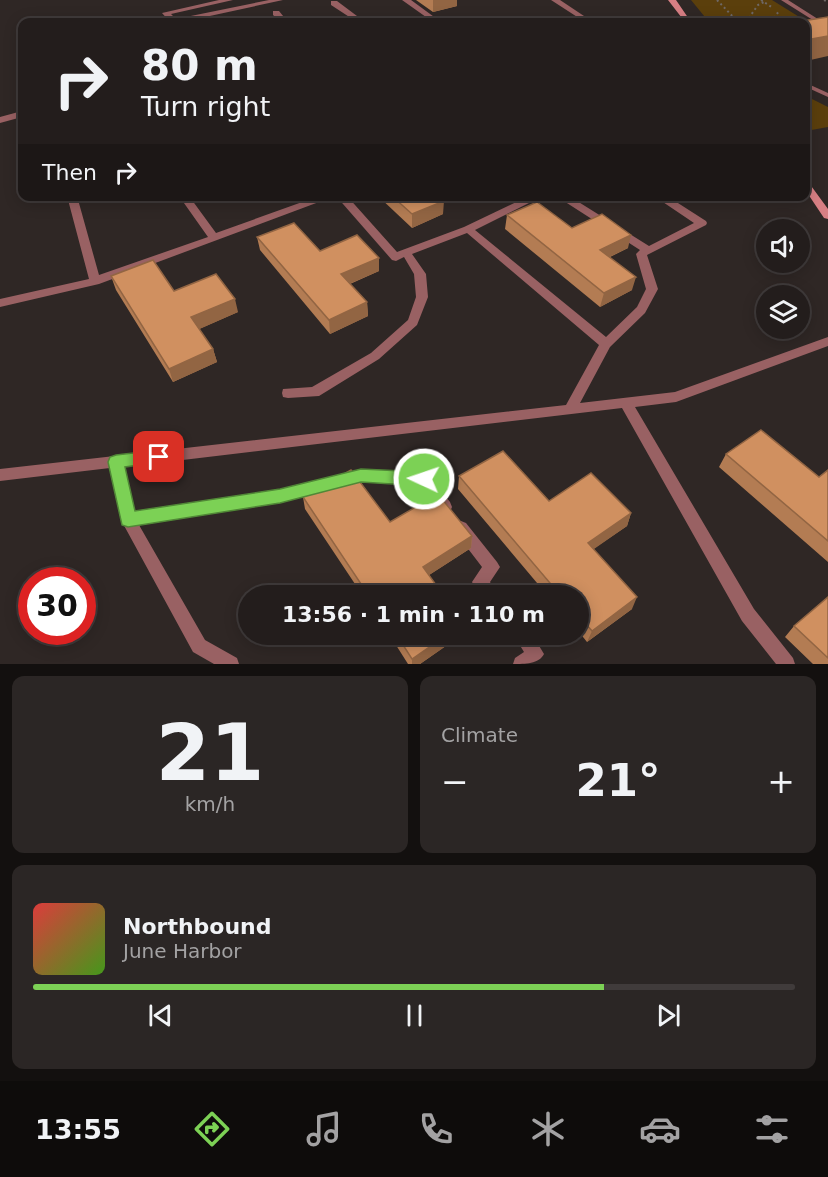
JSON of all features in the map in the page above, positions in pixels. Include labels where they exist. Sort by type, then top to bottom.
[{"type":"street","points":[[170,18],[166,13],[229,0]]},
{"type":"street","points":[[192,18],[279,0]]},
{"type":"street","points":[[406,0],[431,18]]},
{"type":"street","points":[[555,0],[583,18]]},
{"type":"street","points":[[672,0],[685,18]]},
{"type":"street","points":[[334,3],[355,18]]},
{"type":"street","points":[[276,13],[281,18]]},
{"type":"street","points":[[0,120],[18,115]]},
{"type":"street","points":[[810,191],[828,216]]},
{"type":"street","points":[[73,201],[95,282]]},
{"type":"street","points":[[188,201],[214,238]]},
{"type":"street","points":[[0,303],[95,282],[316,201]]},
{"type":"street","points":[[346,201],[396,257],[468,229],[527,201]]},
{"type":"street","points":[[569,201],[648,250]]},
{"type":"street","points":[[570,409],[606,344],[641,310],[652,289],[641,254],[702,223],[667,201]]},
{"type":"street","points":[[468,229],[606,344]]},
{"type":"street","points":[[288,393],[314,392],[375,356],[413,322],[422,297],[420,274],[406,252]]},
{"type":"street","points":[[0,475],[675,397],[828,340]]},
{"type":"street","points":[[626,403],[748,615],[787,664]]},
{"type":"street","points":[[116,462],[128,520],[199,646],[231,664]]},
{"type":"street","points":[[128,520],[280,496],[361,476],[424,479],[492,567],[480,582],[482,585]]},
{"type":"street","points":[[520,664],[536,654],[529,645]]},
{"type":"lane","points":[[784,0],[818,21]]},
{"type":"lane","points":[[810,23],[828,19]]},
{"type":"lane","points":[[810,87],[828,95]]},
{"type":"path","points":[[717,0],[734,18]]},
{"type":"path","points":[[824,0],[828,2]]},
{"type":"path","points":[[749,18],[758,5],[764,2]]},
{"type":"path","points":[[774,18],[779,11]]},
{"type":"shaded area","points":[[691,0],[772,0],[801,18],[706,18]]},
{"type":"shaded area","points":[[810,98],[828,107],[828,127],[810,130]]},
{"type":"building","points":[[828,17],[828,36],[810,39],[810,20]]},
{"type":"building","points":[[398,201],[444,201],[412,214]]},
{"type":"building","points":[[537,202],[572,228],[602,214],[631,235],[600,250],[636,277],[604,293],[507,215]]},
{"type":"building","points":[[294,223],[320,251],[357,235],[379,258],[341,274],[367,302],[329,320],[257,237]]},
{"type":"building","points":[[153,260],[174,291],[216,274],[235,299],[191,317],[213,349],[169,369],[111,276]]},
{"type":"building","points":[[761,430],[819,477],[828,470],[828,541],[726,454]]},
{"type":"building","points":[[503,451],[549,501],[591,473],[631,513],[588,543],[637,597],[592,631],[589,628],[589,585],[552,585],[459,476]]},
{"type":"building","points":[[351,470],[390,522],[438,494],[472,536],[423,567],[436,585],[362,585],[303,497]]},
{"type":"building","points":[[828,597],[828,658],[794,626]]},
{"type":"building","points":[[403,645],[432,645],[412,659]]},
{"type":"route","points":[[159,457],[116,462],[128,520],[280,496],[361,476],[424,479]]}]
